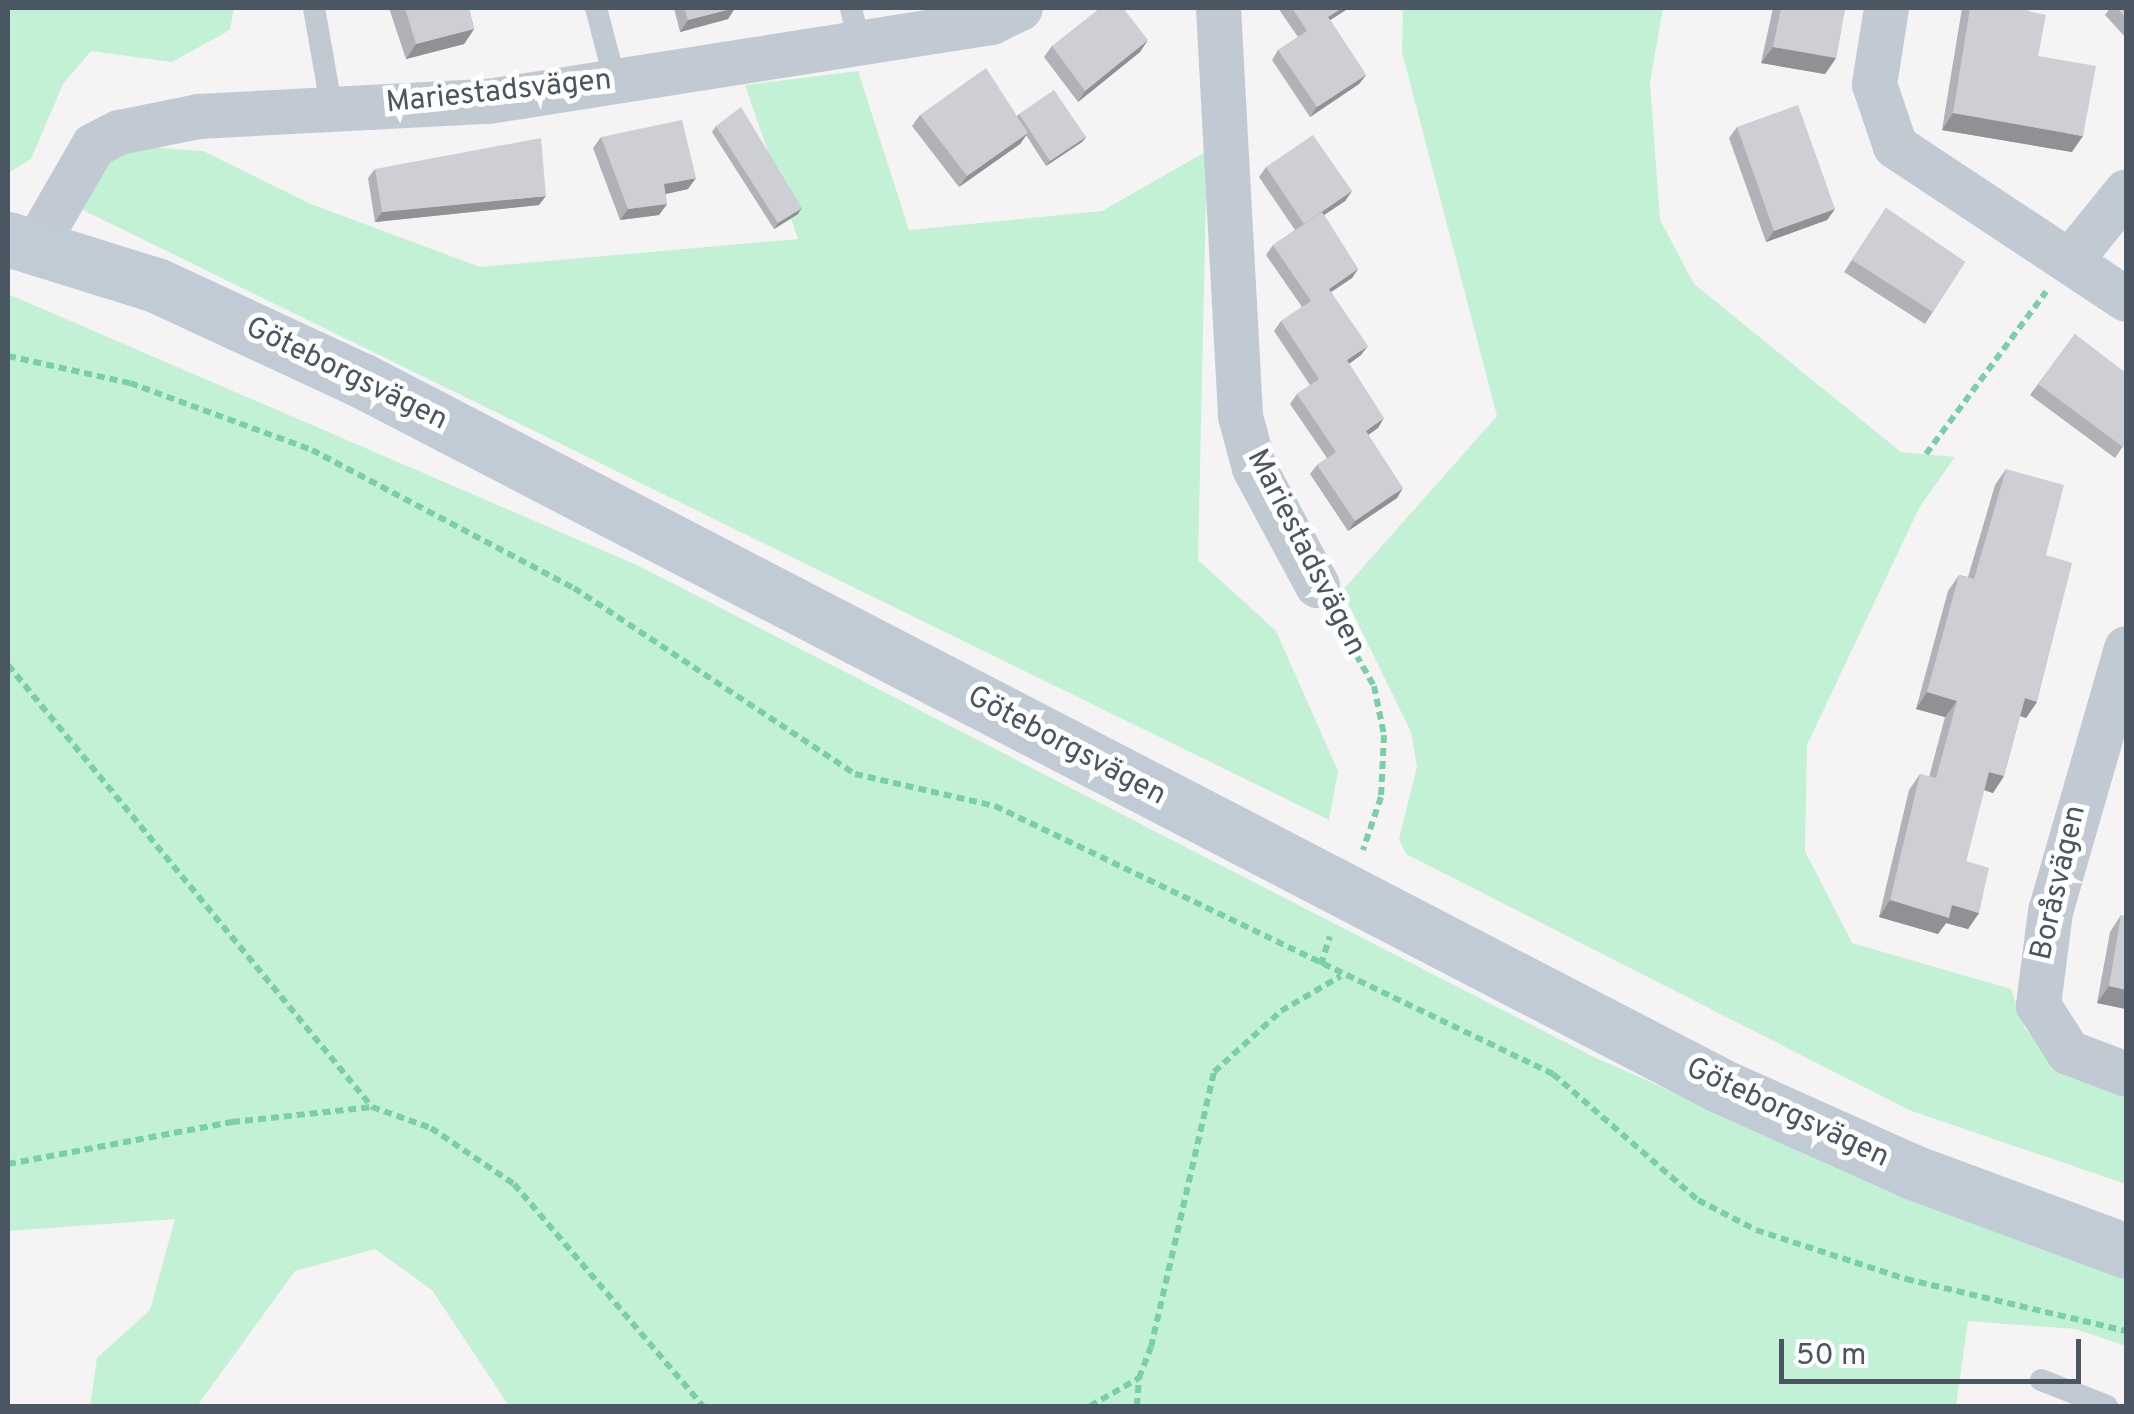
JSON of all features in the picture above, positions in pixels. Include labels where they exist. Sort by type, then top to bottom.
[{"type":"street","name":"Mariestadsvägen","points":[[21,242],[92,145],[120,132],[198,116],[332,110],[615,81],[854,23],[991,22],[1020,8]]},
{"type":"street","name":"Mariestadsvägen","points":[[1218,8],[1240,416],[1254,468],[1317,586]]},
{"type":"street","points":[[1886,8],[1874,84],[1895,146],[1948,189],[2071,259],[2126,299]]},
{"type":"street","points":[[2071,259],[2126,191]]},
{"type":"street","name":"Göteborgsvägen","points":[[21,242],[156,285],[362,380],[1721,1086],[1913,1172],[2126,1250]]},
{"type":"street","name":"Boråsvägen","points":[[2126,648],[2050,911],[2038,1005],[2068,1052],[2126,1074]]},
{"type":"lane","points":[[314,8],[332,110]]},
{"type":"lane","points":[[596,8],[615,81]]},
{"type":"lane","points":[[2041,1380],[2106,1406]]},
{"type":"path","points":[[1926,454],[2071,259]]},
{"type":"path","points":[[8,356],[130,382],[312,450],[574,588],[855,774],[996,806],[1342,976],[1553,1074],[1698,1200],[1756,1230],[1906,1279],[2126,1332]]},
{"type":"path","name":"Mariestadsvägen","points":[[1317,586],[1374,686],[1384,735],[1381,797],[1343,892],[1321,965]]},
{"type":"path","points":[[8,665],[372,1107]]},
{"type":"path","points":[[1137,1406],[1140,1378],[1214,1072],[1281,1011],[1342,976]]},
{"type":"path","points":[[8,1164],[120,1140],[372,1107],[431,1128],[514,1184],[703,1406]]},
{"type":"path","points":[[1090,1406],[1140,1378]]},
{"type":"green space","points":[[8,8],[234,8],[230,30],[172,62],[91,51],[63,84],[31,159],[8,173]]},
{"type":"green space","points":[[1403,8],[1663,8],[1650,82],[1660,220],[1694,284],[1901,452],[1955,457],[1919,508],[1807,745],[1805,851],[1852,943],[2011,989],[2025,1029],[2058,1066],[2126,1088],[2126,1184],[1909,1110],[1406,854],[1399,839],[1417,767],[1411,732],[1342,591],[1497,416],[1402,52]]},
{"type":"green space","points":[[858,71],[909,230],[1102,211],[1207,151],[1198,560],[1276,631],[1338,771],[1329,820],[83,210],[90,175],[134,146],[203,151],[311,204],[480,267],[798,239],[745,85]]},
{"type":"green space","points":[[8,294],[639,566],[1594,1057],[1876,1182],[2126,1272],[2126,1346],[2076,1329],[1968,1321],[1956,1406],[509,1406],[432,1290],[375,1249],[295,1271],[197,1406],[90,1406],[97,1358],[150,1310],[175,1219],[8,1231]]},
{"type":"building","points":[[405,8],[469,8],[474,29],[416,44]]},
{"type":"building","points":[[684,8],[735,8],[688,20]]},
{"type":"building","points":[[1100,8],[1123,8],[1148,40],[1085,91],[1052,46]]},
{"type":"building","points":[[1292,8],[1342,8],[1328,17],[1366,75],[1317,107],[1278,50],[1307,31]]},
{"type":"building","points":[[1781,8],[1845,8],[1836,58],[1773,47]]},
{"type":"building","points":[[1970,8],[2029,8],[2028,11],[2046,15],[2038,56],[2096,66],[2083,136],[1953,113]]},
{"type":"building","points":[[986,68],[1028,133],[967,176],[920,115]]},
{"type":"building","points":[[1054,90],[1086,137],[1050,161],[1019,114]]},
{"type":"building","points":[[1798,105],[1835,209],[1774,231],[1737,127]]},
{"type":"building","points":[[741,107],[802,208],[778,223],[716,126]]},
{"type":"building","points":[[682,120],[696,178],[664,184],[667,204],[628,209],[601,137]]},
{"type":"building","points":[[1313,135],[1352,191],[1304,224],[1266,167]]},
{"type":"building","points":[[541,138],[546,196],[382,212],[375,169]]},
{"type":"building","points":[[1886,208],[1965,262],[1933,312],[1852,260]]},
{"type":"building","points":[[1322,212],[1358,269],[1329,289],[1368,346],[1347,360],[1384,418],[1366,431],[1403,488],[1355,521],[1317,465],[1336,452],[1297,394],[1319,379],[1281,321],[1311,301],[1273,245]]},
{"type":"building","points":[[2075,334],[2126,373],[2123,447],[2038,384]]},
{"type":"building","points":[[2006,469],[2064,485],[2046,555],[2072,563],[2037,702],[2025,698],[2004,776],[1989,772],[1966,861],[1989,868],[1979,913],[1952,905],[1949,918],[1890,900],[1920,774],[1936,778],[1957,701],[1927,692],[1959,575],[1974,579]]},
{"type":"building","points":[[2121,915],[2126,916],[2126,990],[2109,986]]}]
